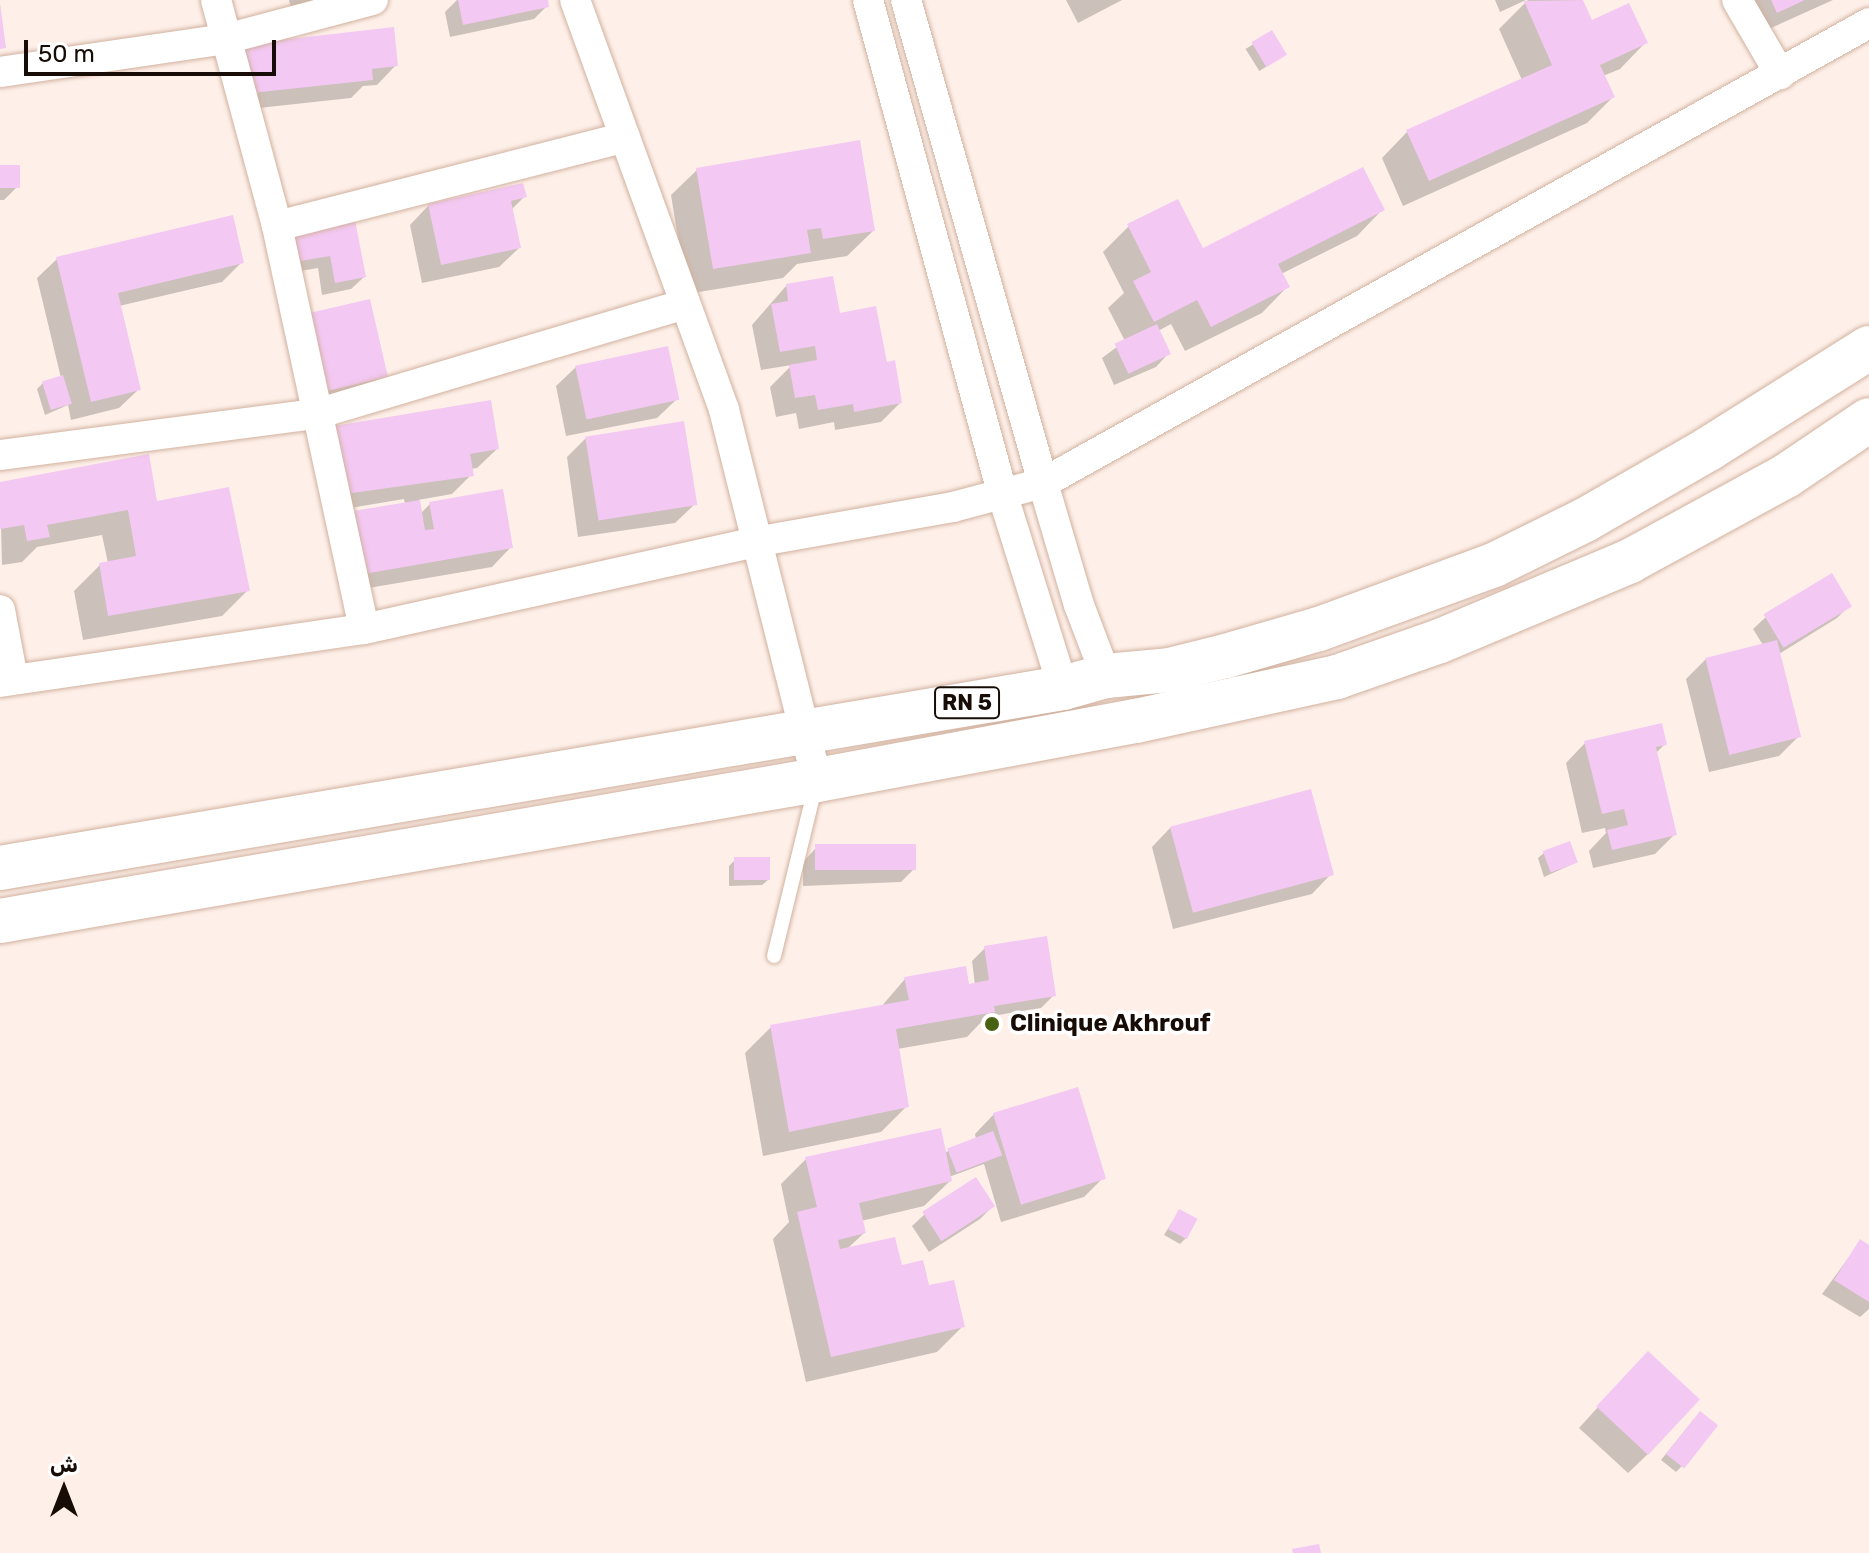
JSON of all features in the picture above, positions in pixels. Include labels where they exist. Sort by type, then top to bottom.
[{"type":"highway","name":"RN 5","points":[[0,868],[1063,688],[1106,676],[1169,670],[1226,656],[1319,629],[1494,565],[1585,520],[1710,448],[1869,348]]},
{"type":"highway","name":"RN 5","points":[[0,921],[817,780],[1136,721],[1337,677],[1440,641],[1630,561],[1786,476],[1869,420]]},
{"type":"street","points":[[216,0],[277,226],[364,629]]},
{"type":"street","points":[[0,72],[226,39],[373,0]]},
{"type":"street","points":[[575,0],[724,410],[755,542],[807,730],[817,780]]},
{"type":"street","points":[[868,0],[1003,496],[1063,688]]},
{"type":"street","points":[[906,0],[1079,605],[1106,676]]},
{"type":"street","points":[[1737,0],[1780,74]]},
{"type":"street","points":[[0,610],[7,680],[364,629],[755,542],[1003,496],[1043,483],[1869,23]]},
{"type":"street","points":[[277,226],[625,137]]},
{"type":"street","points":[[0,455],[316,414],[684,304]]},
{"type":"lane","points":[[774,956],[817,780]]},
{"type":"building","points":[[458,0],[548,0],[549,7],[463,25]]},
{"type":"building","points":[[1583,0],[1592,20],[1629,3],[1648,43],[1600,65],[1615,97],[1429,181],[1406,130],[1552,65],[1524,1]]},
{"type":"building","points":[[1771,0],[1805,0],[1777,13]]},
{"type":"building","points":[[0,3],[6,48],[0,49]]},
{"type":"building","points":[[394,27],[398,66],[372,69],[373,80],[251,93],[245,44]]},
{"type":"building","points":[[1272,30],[1287,55],[1266,67],[1251,42]]},
{"type":"building","points":[[860,140],[875,231],[823,239],[821,228],[807,230],[811,253],[713,269],[696,168]]},
{"type":"building","points":[[0,165],[20,165],[20,188],[0,188]]},
{"type":"building","points":[[1363,167],[1385,210],[1278,264],[1290,287],[1211,327],[1197,300],[1154,322],[1133,281],[1151,272],[1127,224],[1178,199],[1203,248]]},
{"type":"building","points":[[523,183],[527,197],[511,201],[521,248],[441,265],[428,204]]},
{"type":"building","points":[[233,215],[244,263],[118,293],[141,390],[91,402],[56,257]]},
{"type":"building","points":[[355,220],[366,277],[335,283],[330,256],[289,263],[283,233]]},
{"type":"building","points":[[833,276],[840,313],[876,306],[887,362],[895,360],[902,403],[854,412],[853,404],[818,410],[815,395],[795,398],[789,365],[817,360],[815,346],[780,352],[771,304],[788,301],[786,284]]},
{"type":"building","points":[[370,299],[388,377],[321,392],[303,315]]},
{"type":"building","points":[[1157,324],[1171,354],[1128,374],[1114,344]]},
{"type":"building","points":[[668,346],[679,400],[587,420],[575,366]]},
{"type":"building","points":[[63,375],[72,404],[51,410],[42,381]]},
{"type":"building","points":[[491,400],[499,449],[470,454],[474,476],[345,494],[334,426]]},
{"type":"building","points":[[684,421],[697,505],[599,521],[585,437]]},
{"type":"building","points":[[149,454],[157,501],[229,487],[250,591],[108,616],[99,563],[136,556],[128,510],[47,525],[50,537],[27,541],[24,525],[0,529],[0,482]]},
{"type":"building","points":[[503,489],[513,548],[364,574],[353,511],[420,500],[425,530],[434,529],[429,502]]},
{"type":"building","points":[[1832,573],[1852,606],[1784,648],[1763,614]]},
{"type":"building","points":[[1777,640],[1801,737],[1729,755],[1705,658]]},
{"type":"building","points":[[1662,723],[1667,745],[1656,747],[1677,835],[1612,850],[1607,830],[1628,825],[1624,809],[1602,814],[1584,741]]},
{"type":"building","points":[[1311,789],[1334,875],[1193,913],[1170,827]]},
{"type":"building","points":[[1570,841],[1578,863],[1551,873],[1543,851]]},
{"type":"building","points":[[815,844],[916,844],[916,870],[815,870]]},
{"type":"building","points":[[734,857],[770,857],[770,880],[734,880]]},
{"type":"building","points":[[1047,936],[1056,996],[994,1006],[995,1012],[896,1029],[909,1107],[789,1132],[770,1025],[909,1000],[904,977],[966,966],[969,984],[989,980],[984,946]]},
{"type":"building","points":[[1078,1087],[1106,1179],[1021,1205],[993,1113]]},
{"type":"building","points":[[941,1128],[952,1181],[859,1203],[866,1233],[838,1240],[840,1249],[895,1237],[902,1265],[923,1260],[929,1285],[954,1280],[965,1327],[831,1357],[797,1212],[817,1207],[805,1157]]},
{"type":"building","points":[[993,1131],[1002,1155],[957,1173],[947,1149]]},
{"type":"building","points":[[976,1177],[995,1206],[941,1241],[922,1212]]},
{"type":"building","points":[[1179,1209],[1198,1219],[1187,1239],[1168,1229]]},
{"type":"building","points":[[1860,1239],[1869,1245],[1869,1302],[1834,1280]]},
{"type":"building","points":[[1648,1351],[1700,1399],[1648,1455],[1596,1407]]},
{"type":"building","points":[[1700,1411],[1718,1425],[1684,1469],[1666,1454]]},
{"type":"building","points":[[1319,1544],[1321,1553],[1293,1553],[1292,1549]]},
{"type":"place","name":"Clinique Akhrouf","points":[[992,1024]]}]
